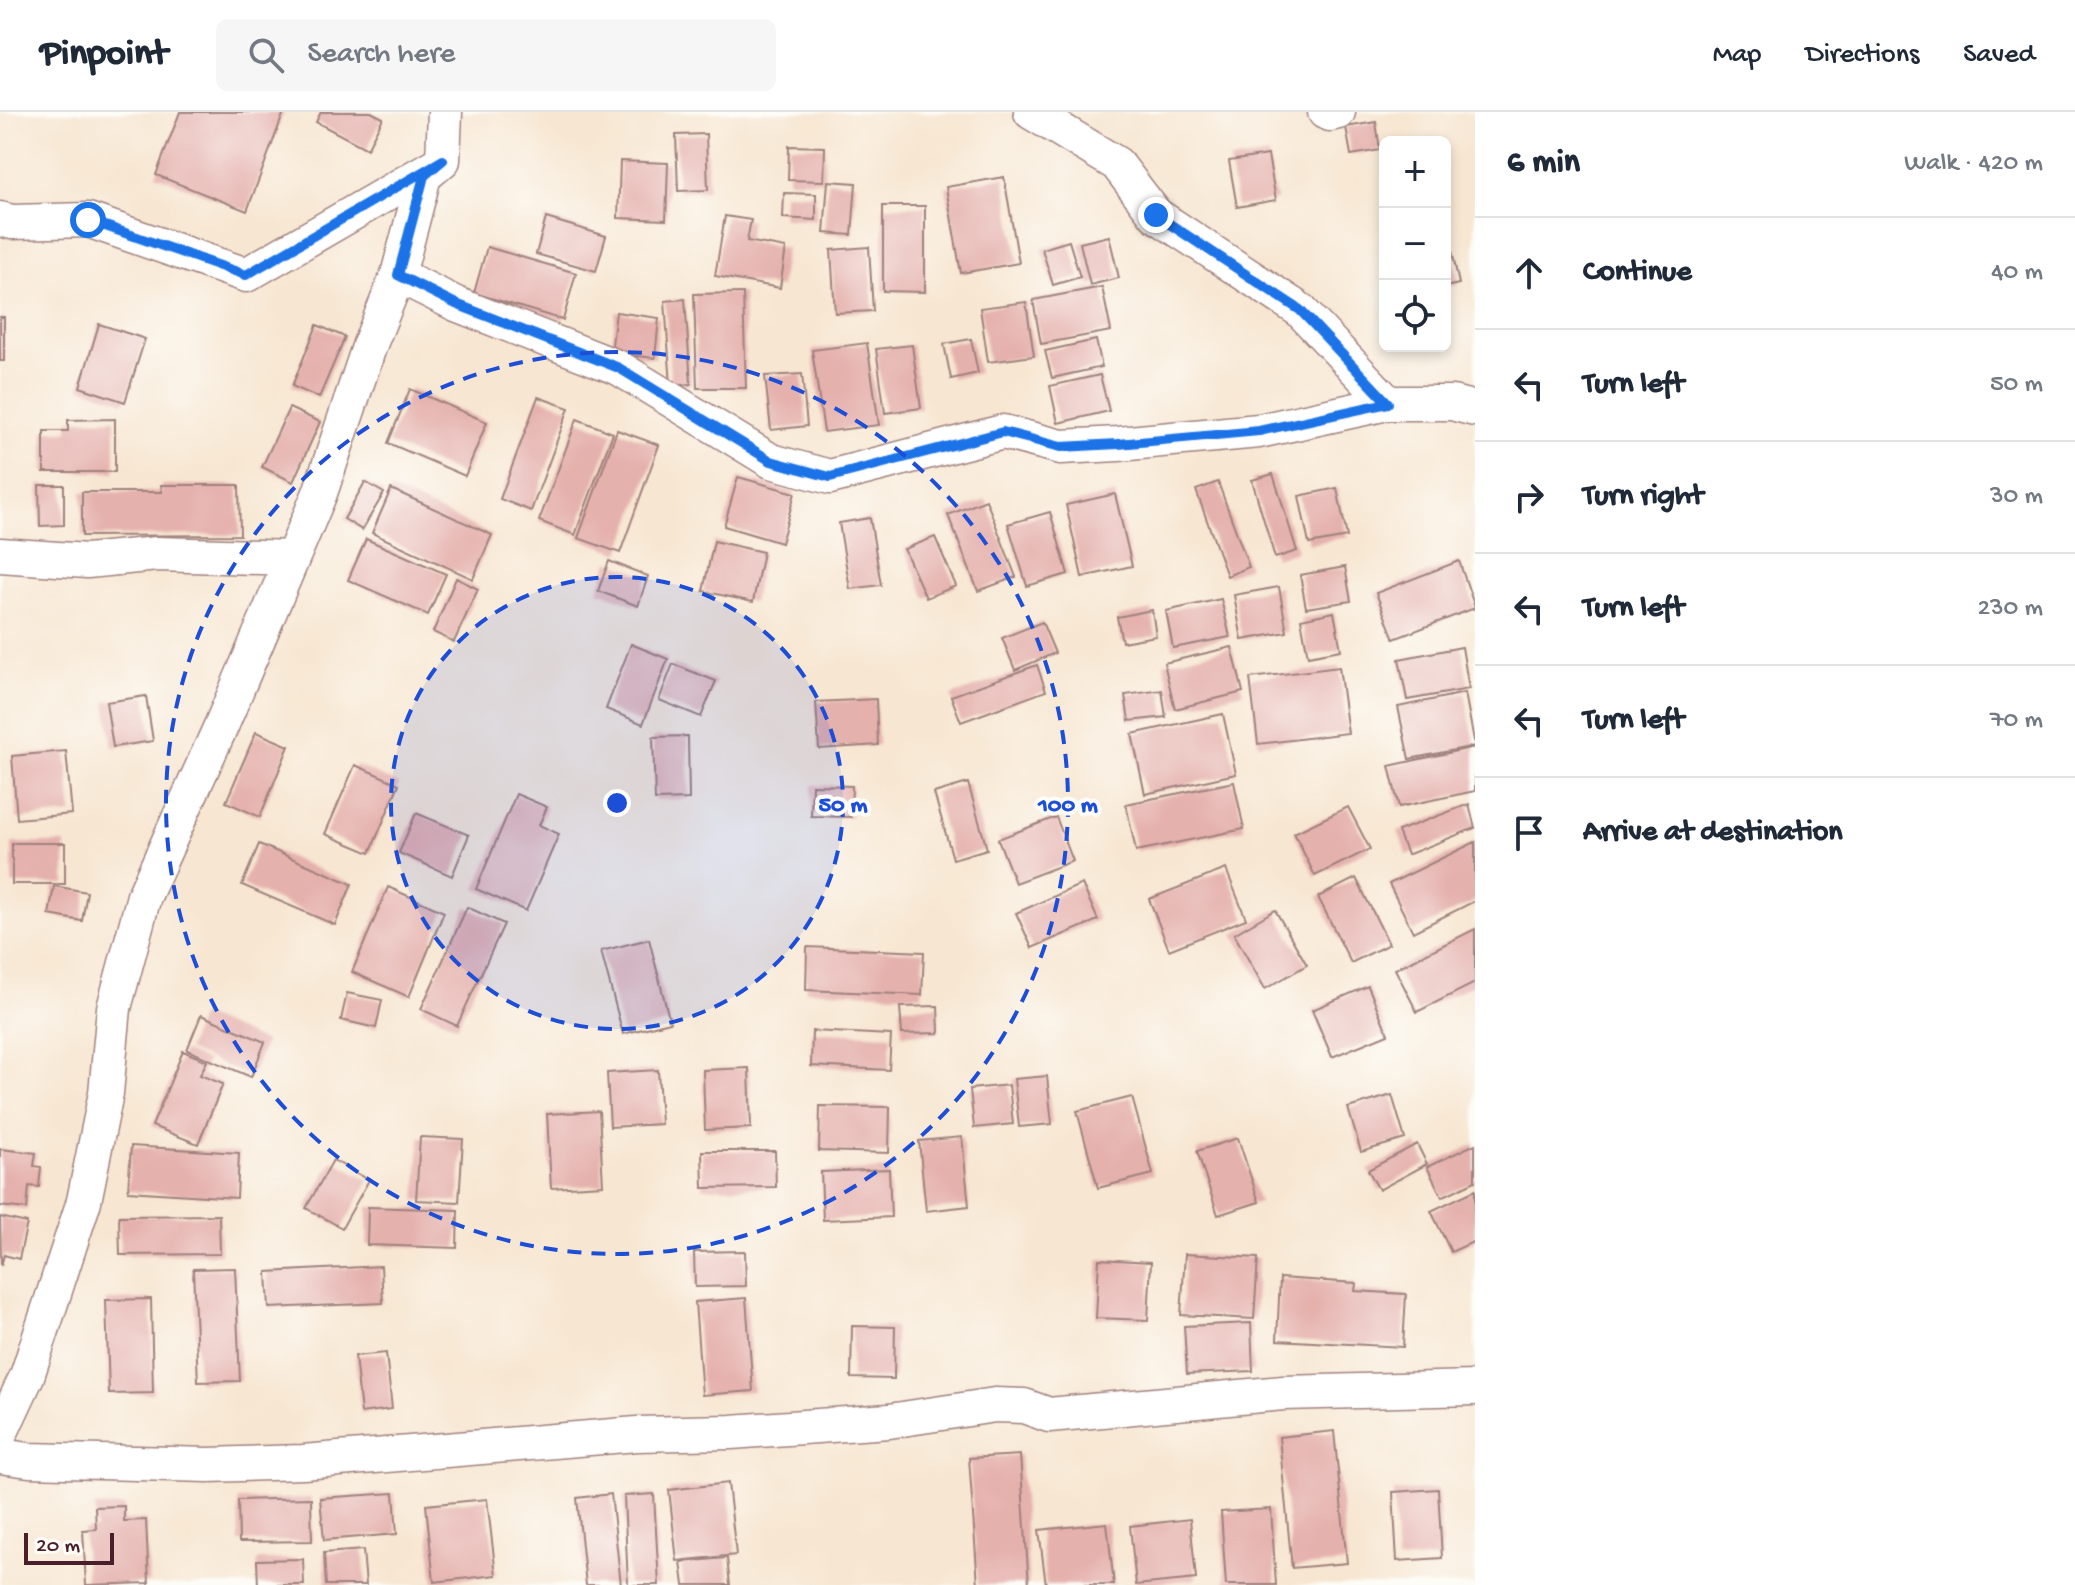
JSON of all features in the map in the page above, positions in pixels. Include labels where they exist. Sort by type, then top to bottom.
[{"type":"street","points":[[0,1434],[27,1376],[84,1201],[106,1093],[114,1008],[144,896],[222,724],[320,493],[370,344],[398,275],[424,176],[443,160],[445,112]]},
{"type":"street","points":[[1031,112],[1117,164],[1156,215],[1300,310],[1388,403]]},
{"type":"street","points":[[1325,112],[1338,112]]},
{"type":"street","points":[[0,219],[12,222],[88,220],[246,275],[443,160]]},
{"type":"street","points":[[398,275],[456,304],[619,368],[771,461],[830,477],[1003,432],[1061,447],[1259,431],[1388,403],[1452,403],[1475,409]]},
{"type":"street","points":[[0,555],[87,561],[157,554],[292,558]]},
{"type":"street","points":[[0,1456],[29,1460],[208,1465],[303,1462],[637,1434],[731,1432],[889,1421],[995,1405],[1024,1406],[1049,1415],[1283,1393],[1475,1388]]},
{"type":"building","points":[[180,112],[284,112],[247,211],[156,175]]},
{"type":"building","points":[[321,112],[371,112],[383,118],[367,149],[316,122]]},
{"type":"building","points":[[1376,122],[1379,150],[1351,155],[1346,127]]},
{"type":"building","points":[[706,134],[708,190],[678,191],[676,135]]},
{"type":"building","points":[[789,146],[825,147],[824,181],[788,180]]},
{"type":"building","points":[[1268,155],[1276,200],[1237,207],[1229,161]]},
{"type":"building","points":[[620,161],[668,163],[666,220],[618,218]]},
{"type":"building","points":[[1004,177],[1019,263],[961,273],[946,187]]},
{"type":"building","points":[[828,181],[856,183],[852,235],[824,233]]},
{"type":"building","points":[[784,193],[816,194],[816,220],[783,218]]},
{"type":"building","points":[[883,206],[925,206],[925,292],[883,291]]},
{"type":"building","points":[[725,216],[751,220],[747,241],[786,248],[780,288],[715,276]]},
{"type":"building","points":[[546,218],[606,236],[596,271],[536,254]]},
{"type":"building","points":[[1109,236],[1119,278],[1090,285],[1080,243]]},
{"type":"building","points":[[1069,241],[1080,277],[1053,285],[1042,249]]},
{"type":"building","points":[[1451,246],[1459,284],[1451,286]]},
{"type":"building","points":[[487,247],[576,273],[563,320],[474,293]]},
{"type":"building","points":[[869,247],[873,311],[835,313],[831,250]]},
{"type":"building","points":[[1102,287],[1111,331],[1041,344],[1033,300]]},
{"type":"building","points":[[743,293],[746,388],[697,388],[694,294]]},
{"type":"building","points":[[685,299],[691,384],[671,386],[665,301]]},
{"type":"building","points":[[1026,302],[1034,356],[988,362],[980,308]]},
{"type":"building","points":[[616,312],[659,318],[655,358],[611,353]]},
{"type":"building","points":[[0,317],[4,317],[4,361],[0,361]]},
{"type":"building","points":[[99,324],[145,339],[125,402],[80,387]]},
{"type":"building","points":[[317,325],[345,337],[319,398],[292,386]]},
{"type":"building","points":[[971,339],[978,373],[951,379],[944,344]]},
{"type":"building","points":[[1096,340],[1102,367],[1052,378],[1045,351]]},
{"type":"building","points":[[867,343],[879,425],[824,432],[812,350]]},
{"type":"building","points":[[912,345],[921,408],[885,413],[876,349]]},
{"type":"building","points":[[802,374],[807,426],[771,430],[765,376]]},
{"type":"building","points":[[1100,375],[1109,411],[1058,423],[1050,386]]},
{"type":"building","points":[[410,389],[487,422],[465,476],[388,443]]},
{"type":"building","points":[[538,397],[569,408],[531,511],[500,499]]},
{"type":"building","points":[[289,408],[320,422],[293,482],[262,467]]},
{"type":"building","points":[[115,419],[115,472],[44,472],[44,431],[68,431],[68,420]]},
{"type":"building","points":[[577,419],[613,433],[575,535],[539,521]]},
{"type":"building","points":[[617,430],[659,445],[620,553],[578,538]]},
{"type":"building","points":[[1273,474],[1297,551],[1275,558],[1252,480]]},
{"type":"building","points":[[738,477],[795,493],[781,543],[724,526]]},
{"type":"building","points":[[365,482],[384,493],[362,530],[344,519]]},
{"type":"building","points":[[1218,482],[1249,567],[1227,576],[1196,490]]},
{"type":"building","points":[[39,485],[64,485],[64,525],[40,526]]},
{"type":"building","points":[[161,485],[239,485],[240,535],[82,536],[82,492],[162,492]]},
{"type":"building","points":[[1337,488],[1347,537],[1309,544],[1299,496]]},
{"type":"building","points":[[391,489],[492,535],[473,579],[372,533]]},
{"type":"building","points":[[1115,494],[1132,566],[1082,577],[1066,505]]},
{"type":"building","points":[[986,500],[1016,577],[978,591],[948,515]]},
{"type":"building","points":[[1050,512],[1068,574],[1027,586],[1008,524]]},
{"type":"building","points":[[870,518],[881,585],[850,589],[839,523]]},
{"type":"building","points":[[935,537],[956,586],[926,598],[904,549]]},
{"type":"building","points":[[366,539],[446,574],[428,615],[348,580]]},
{"type":"building","points":[[714,541],[763,552],[753,602],[703,591]]},
{"type":"building","points":[[609,561],[648,576],[638,606],[598,591]]},
{"type":"building","points":[[1459,561],[1475,608],[1394,639],[1376,593]]},
{"type":"building","points":[[1345,567],[1351,601],[1306,608],[1300,575]]},
{"type":"building","points":[[456,578],[478,589],[454,642],[433,632]]},
{"type":"building","points":[[1279,587],[1287,632],[1242,640],[1234,595]]},
{"type":"building","points":[[1221,599],[1230,637],[1173,648],[1166,611]]},
{"type":"building","points":[[1152,610],[1156,636],[1122,642],[1117,617]]},
{"type":"building","points":[[1334,612],[1341,650],[1308,656],[1301,619]]},
{"type":"building","points":[[1042,622],[1055,653],[1015,670],[1002,638]]},
{"type":"building","points":[[631,644],[668,659],[643,724],[606,709]]},
{"type":"building","points":[[1232,647],[1243,692],[1175,709],[1164,663]]},
{"type":"building","points":[[1462,647],[1469,689],[1407,700],[1399,659]]},
{"type":"building","points":[[673,664],[716,681],[701,717],[659,700]]},
{"type":"building","points":[[1037,665],[1046,691],[961,722],[951,696]]},
{"type":"building","points":[[1339,667],[1348,733],[1258,744],[1250,678]]},
{"type":"building","points":[[1162,690],[1166,717],[1129,721],[1125,695]]},
{"type":"building","points":[[1465,693],[1475,746],[1409,759],[1398,707]]},
{"type":"building","points":[[146,696],[153,741],[113,747],[106,702]]},
{"type":"building","points":[[876,699],[878,745],[819,749],[816,702]]},
{"type":"building","points":[[1223,714],[1236,774],[1145,794],[1132,734]]},
{"type":"building","points":[[256,732],[289,746],[260,817],[226,802]]},
{"type":"building","points":[[688,736],[689,799],[655,800],[653,737]]},
{"type":"building","points":[[1475,747],[1475,791],[1399,807],[1389,766]]},
{"type":"building","points":[[66,751],[72,814],[17,819],[12,756]]},
{"type":"building","points":[[355,765],[399,784],[370,853],[325,834]]},
{"type":"building","points":[[1234,782],[1244,829],[1136,851],[1126,804]]},
{"type":"building","points":[[968,783],[987,849],[953,859],[934,793]]},
{"type":"building","points":[[812,785],[852,786],[851,817],[811,816]]},
{"type":"building","points":[[516,794],[547,807],[539,825],[559,834],[526,911],[476,889]]},
{"type":"building","points":[[1469,804],[1475,828],[1407,855],[1398,831]]},
{"type":"building","points":[[1348,807],[1370,849],[1315,876],[1294,833]]},
{"type":"building","points":[[416,813],[469,835],[452,876],[399,853]]},
{"type":"building","points":[[1056,817],[1073,861],[1015,883],[998,839]]},
{"type":"building","points":[[1475,842],[1475,901],[1413,932],[1389,884]]},
{"type":"building","points":[[12,843],[65,843],[65,884],[12,884]]},
{"type":"building","points":[[259,844],[352,884],[335,925],[242,885]]},
{"type":"building","points":[[1226,869],[1246,919],[1169,950],[1149,899]]},
{"type":"building","points":[[1356,878],[1389,944],[1351,963],[1318,897]]},
{"type":"building","points":[[1082,884],[1098,920],[1032,948],[1016,913]]},
{"type":"building","points":[[54,886],[87,892],[82,921],[49,915]]},
{"type":"building","points":[[388,887],[444,912],[409,997],[352,972]]},
{"type":"building","points":[[467,907],[504,924],[457,1026],[421,1009]]},
{"type":"building","points":[[1275,910],[1307,965],[1265,989],[1234,934]]},
{"type":"building","points":[[1475,929],[1475,983],[1417,1012],[1395,969]]},
{"type":"building","points":[[649,939],[670,1022],[623,1034],[601,951]]},
{"type":"building","points":[[807,947],[924,952],[922,995],[806,990]]},
{"type":"building","points":[[1368,986],[1388,1034],[1332,1057],[1312,1010]]},
{"type":"building","points":[[347,993],[382,1000],[376,1028],[341,1020]]},
{"type":"building","points":[[938,1006],[939,1033],[902,1034],[900,1007]]},
{"type":"building","points":[[201,1015],[265,1042],[251,1077],[187,1050]]},
{"type":"building","points":[[812,1031],[891,1035],[889,1070],[811,1066]]},
{"type":"building","points":[[183,1051],[207,1061],[200,1075],[223,1084],[198,1144],[152,1126]]},
{"type":"building","points":[[749,1068],[751,1128],[705,1130],[703,1070]]},
{"type":"building","points":[[658,1070],[661,1124],[610,1127],[607,1073]]},
{"type":"building","points":[[1047,1076],[1052,1124],[1019,1127],[1014,1079]]},
{"type":"building","points":[[1009,1085],[1013,1124],[974,1128],[970,1089]]},
{"type":"building","points":[[1392,1095],[1405,1139],[1361,1152],[1348,1108]]},
{"type":"building","points":[[1132,1097],[1153,1174],[1098,1188],[1077,1111]]},
{"type":"building","points":[[820,1106],[890,1107],[889,1153],[819,1151]]},
{"type":"building","points":[[599,1111],[603,1185],[551,1188],[547,1114]]},
{"type":"building","points":[[420,1137],[463,1139],[459,1202],[416,1200]]},
{"type":"building","points":[[962,1137],[969,1206],[926,1211],[919,1141]]},
{"type":"building","points":[[1238,1138],[1259,1202],[1218,1215],[1197,1151]]},
{"type":"building","points":[[1417,1144],[1427,1164],[1379,1190],[1368,1170]]},
{"type":"building","points":[[1475,1144],[1475,1181],[1442,1197],[1427,1167]]},
{"type":"building","points":[[131,1146],[239,1153],[237,1198],[128,1191]]},
{"type":"building","points":[[0,1149],[36,1153],[34,1166],[41,1167],[39,1187],[29,1186],[27,1209],[0,1206]]},
{"type":"building","points":[[702,1151],[775,1151],[776,1187],[703,1188]]},
{"type":"building","points":[[333,1160],[369,1180],[342,1228],[306,1208]]},
{"type":"building","points":[[889,1169],[891,1217],[823,1220],[821,1172]]},
{"type":"building","points":[[1475,1190],[1475,1241],[1451,1252],[1431,1211]]},
{"type":"building","points":[[368,1207],[458,1210],[457,1248],[367,1245]]},
{"type":"building","points":[[219,1215],[220,1254],[120,1255],[119,1216]]},
{"type":"building","points":[[0,1217],[27,1223],[19,1259],[4,1255],[1,1266]]},
{"type":"building","points":[[745,1251],[746,1286],[695,1287],[694,1252]]},
{"type":"building","points":[[1185,1254],[1258,1258],[1254,1319],[1181,1315]]},
{"type":"building","points":[[1099,1259],[1151,1262],[1148,1320],[1096,1318]]},
{"type":"building","points":[[381,1266],[383,1303],[269,1308],[267,1272]]},
{"type":"building","points":[[235,1268],[240,1381],[198,1382],[193,1269]]},
{"type":"building","points":[[1280,1278],[1356,1283],[1355,1291],[1406,1294],[1403,1347],[1277,1340]]},
{"type":"building","points":[[746,1298],[753,1391],[702,1395],[695,1302]]},
{"type":"building","points":[[151,1299],[153,1393],[109,1394],[106,1300]]},
{"type":"building","points":[[1251,1323],[1253,1371],[1187,1374],[1184,1326]]},
{"type":"building","points":[[852,1326],[895,1327],[894,1379],[851,1378]]},
{"type":"building","points":[[386,1353],[392,1409],[361,1413],[355,1356]]},
{"type":"building","points":[[1334,1431],[1347,1563],[1292,1568],[1279,1437]]},
{"type":"building","points":[[1020,1455],[1029,1585],[978,1585],[969,1458]]},
{"type":"building","points":[[728,1483],[736,1555],[677,1561],[669,1490]]},
{"type":"building","points":[[1438,1489],[1442,1558],[1397,1561],[1393,1492]]},
{"type":"building","points":[[394,1493],[397,1534],[324,1540],[320,1498]]},
{"type":"building","points":[[611,1494],[621,1585],[586,1585],[577,1498]]},
{"type":"building","points":[[654,1494],[659,1585],[628,1585],[624,1496]]},
{"type":"building","points":[[311,1498],[312,1541],[239,1542],[238,1500]]},
{"type":"building","points":[[487,1499],[496,1575],[434,1582],[426,1505]]},
{"type":"building","points":[[124,1506],[124,1521],[146,1520],[149,1583],[86,1585],[83,1530],[96,1529],[95,1507]]},
{"type":"building","points":[[1271,1509],[1276,1585],[1226,1585],[1221,1512]]},
{"type":"building","points":[[1190,1519],[1196,1579],[1136,1585],[1130,1526]]},
{"type":"building","points":[[1107,1523],[1114,1585],[1046,1585],[1039,1530]]},
{"type":"building","points":[[363,1550],[366,1585],[326,1585],[324,1553]]},
{"type":"building","points":[[727,1558],[730,1585],[684,1585],[681,1562]]},
{"type":"building","points":[[303,1559],[304,1585],[258,1585],[257,1560]]},
{"type":"route","points":[[88,220],[246,275],[443,160],[424,176],[398,275],[456,304],[619,368],[771,461],[830,477],[1003,432],[1061,447],[1118,444],[1259,431],[1388,403],[1300,310],[1156,215]]}]
